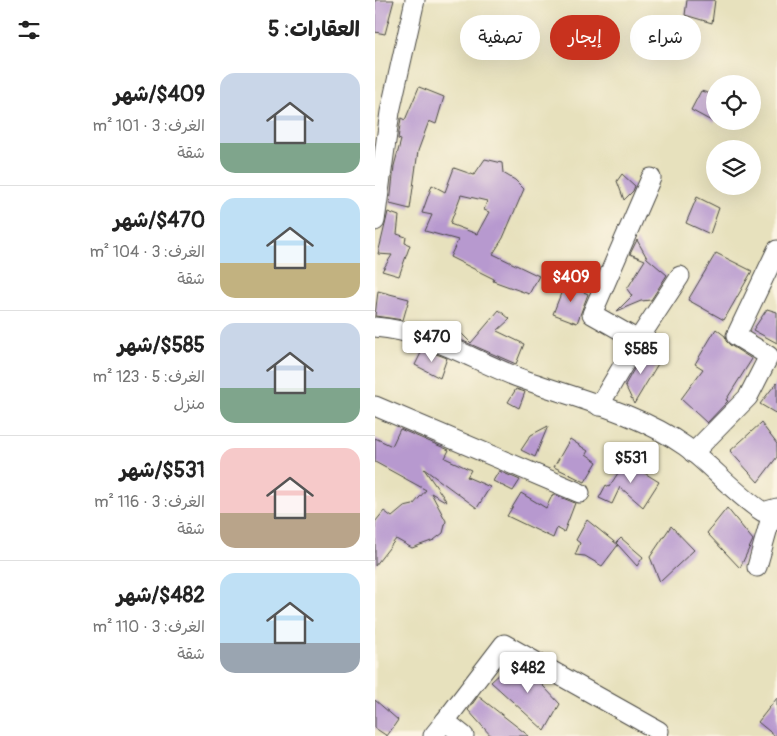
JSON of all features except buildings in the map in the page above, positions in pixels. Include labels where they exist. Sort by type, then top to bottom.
[{"type":"street","points":[[375,221],[390,112],[415,0]]},
{"type":"street","points":[[638,340],[592,314],[651,178]]},
{"type":"street","points":[[693,453],[748,397],[769,356],[736,336],[777,250]]},
{"type":"street","points":[[599,406],[638,340],[680,276]]},
{"type":"street","points":[[375,327],[392,328],[419,334],[493,367],[623,413],[685,446],[756,508],[763,512],[775,509]]},
{"type":"street","points":[[375,406],[580,493]]},
{"type":"street","points":[[757,567],[775,509]]},
{"type":"street","points":[[433,736],[504,644],[659,731]]},
{"type":"street","points":[[445,721],[464,736]]}]
